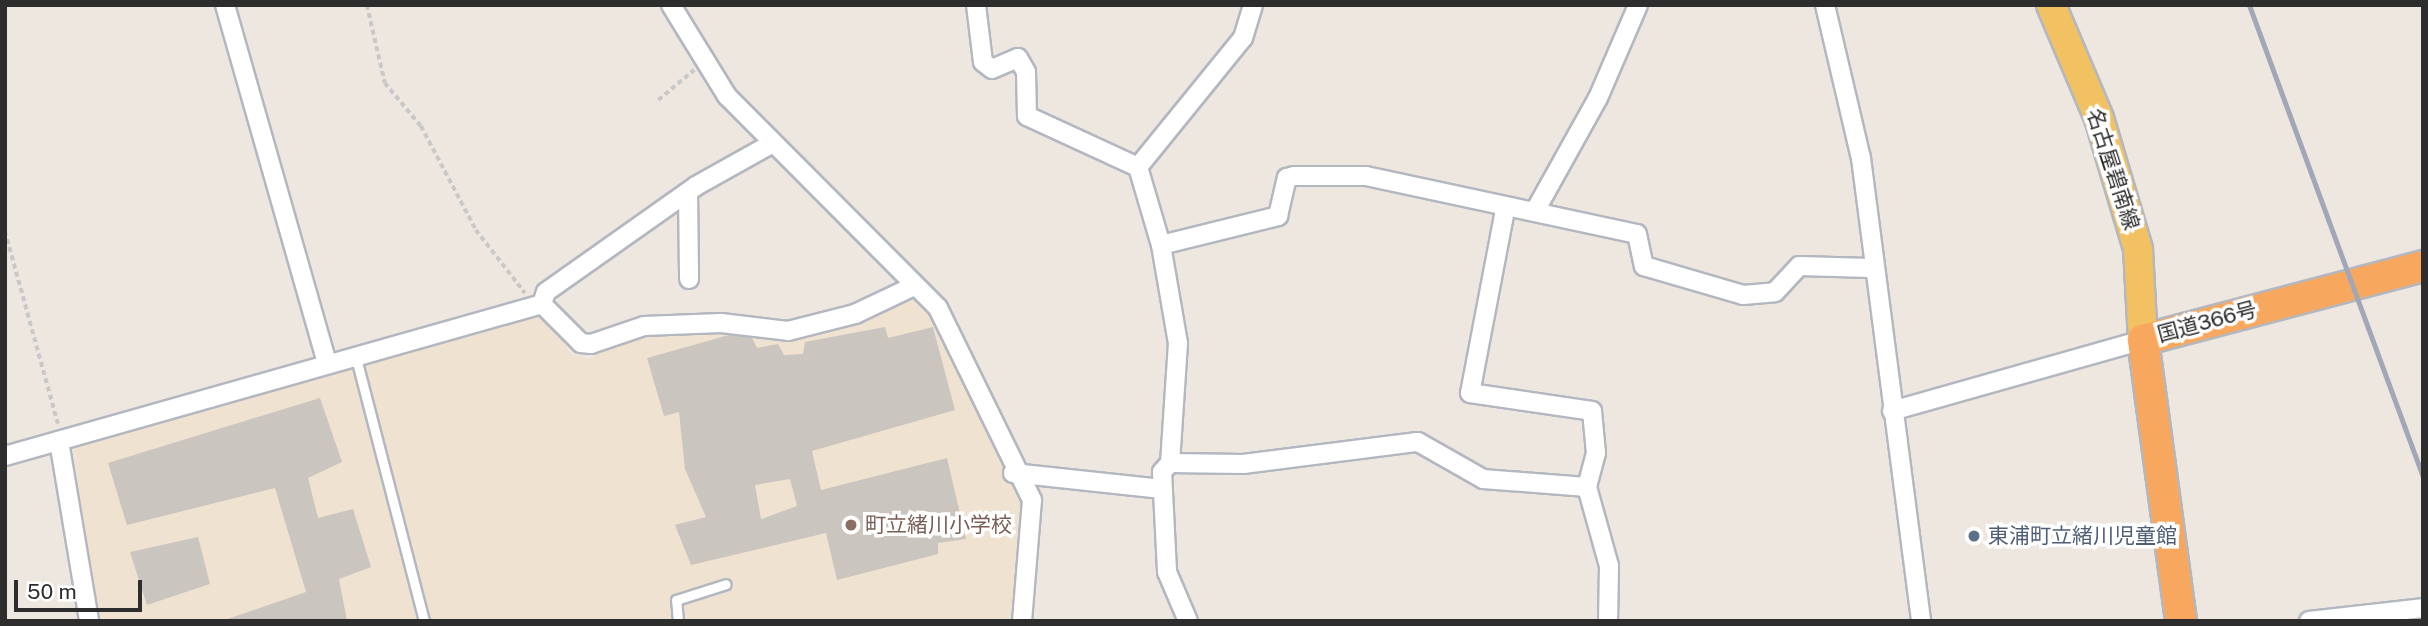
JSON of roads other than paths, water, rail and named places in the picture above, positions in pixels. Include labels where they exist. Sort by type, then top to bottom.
[{"type":"highway","name":"国道366号","points":[[2181,621],[2143,340],[2423,267]]},
{"type":"main road","name":"名古屋碧南線","points":[[2051,5],[2099,118],[2138,249],[2143,340]]},
{"type":"street","points":[[225,5],[327,364]]},
{"type":"street","points":[[671,5],[704,62],[773,143],[943,317],[1013,473],[1032,500],[1022,621]]},
{"type":"street","points":[[976,5],[983,62],[992,69],[1018,58],[1026,72],[1027,116],[1138,167],[1161,245],[1178,343],[1170,463],[1162,472],[1162,489],[1167,572],[1188,621]]},
{"type":"street","points":[[1138,167],[1243,38],[1253,5]]},
{"type":"street","points":[[1535,211],[1598,98],[1638,5]]},
{"type":"street","points":[[1825,5],[1861,158],[1871,268],[1921,621]]},
{"type":"street","points":[[543,301],[546,292],[688,192],[773,143]]},
{"type":"street","points":[[1161,245],[1278,216],[1287,178],[1294,176],[1404,179],[1505,210],[1535,211],[1637,234],[1644,267],[1743,295],[1775,292],[1799,265],[1871,268]]},
{"type":"street","points":[[688,192],[689,279]]},
{"type":"street","points":[[1505,210],[1470,393],[1592,411],[1595,453],[1587,486],[1609,566],[1608,621]]},
{"type":"street","points":[[5,456],[542,304],[580,343],[591,344],[644,326],[721,323],[788,331],[855,314],[914,286]]},
{"type":"street","points":[[1892,411],[2143,340]]},
{"type":"street","points":[[59,441],[89,621]]},
{"type":"street","points":[[1170,463],[1244,464],[1418,443],[1483,479],[1587,486]]},
{"type":"street","points":[[1013,473],[1162,489]]},
{"type":"street","points":[[2309,621],[2423,608]]},
{"type":"lane","points":[[356,358],[424,621]]},
{"type":"lane","points":[[678,621],[676,600],[726,584]]},
{"type":"railway","points":[[2249,5],[2423,477]]},
{"type":"place","name":"町立緒川小学校","points":[[851,525]]},
{"type":"place","name":"東浦町立緒川児童館","points":[[1974,536]]}]
